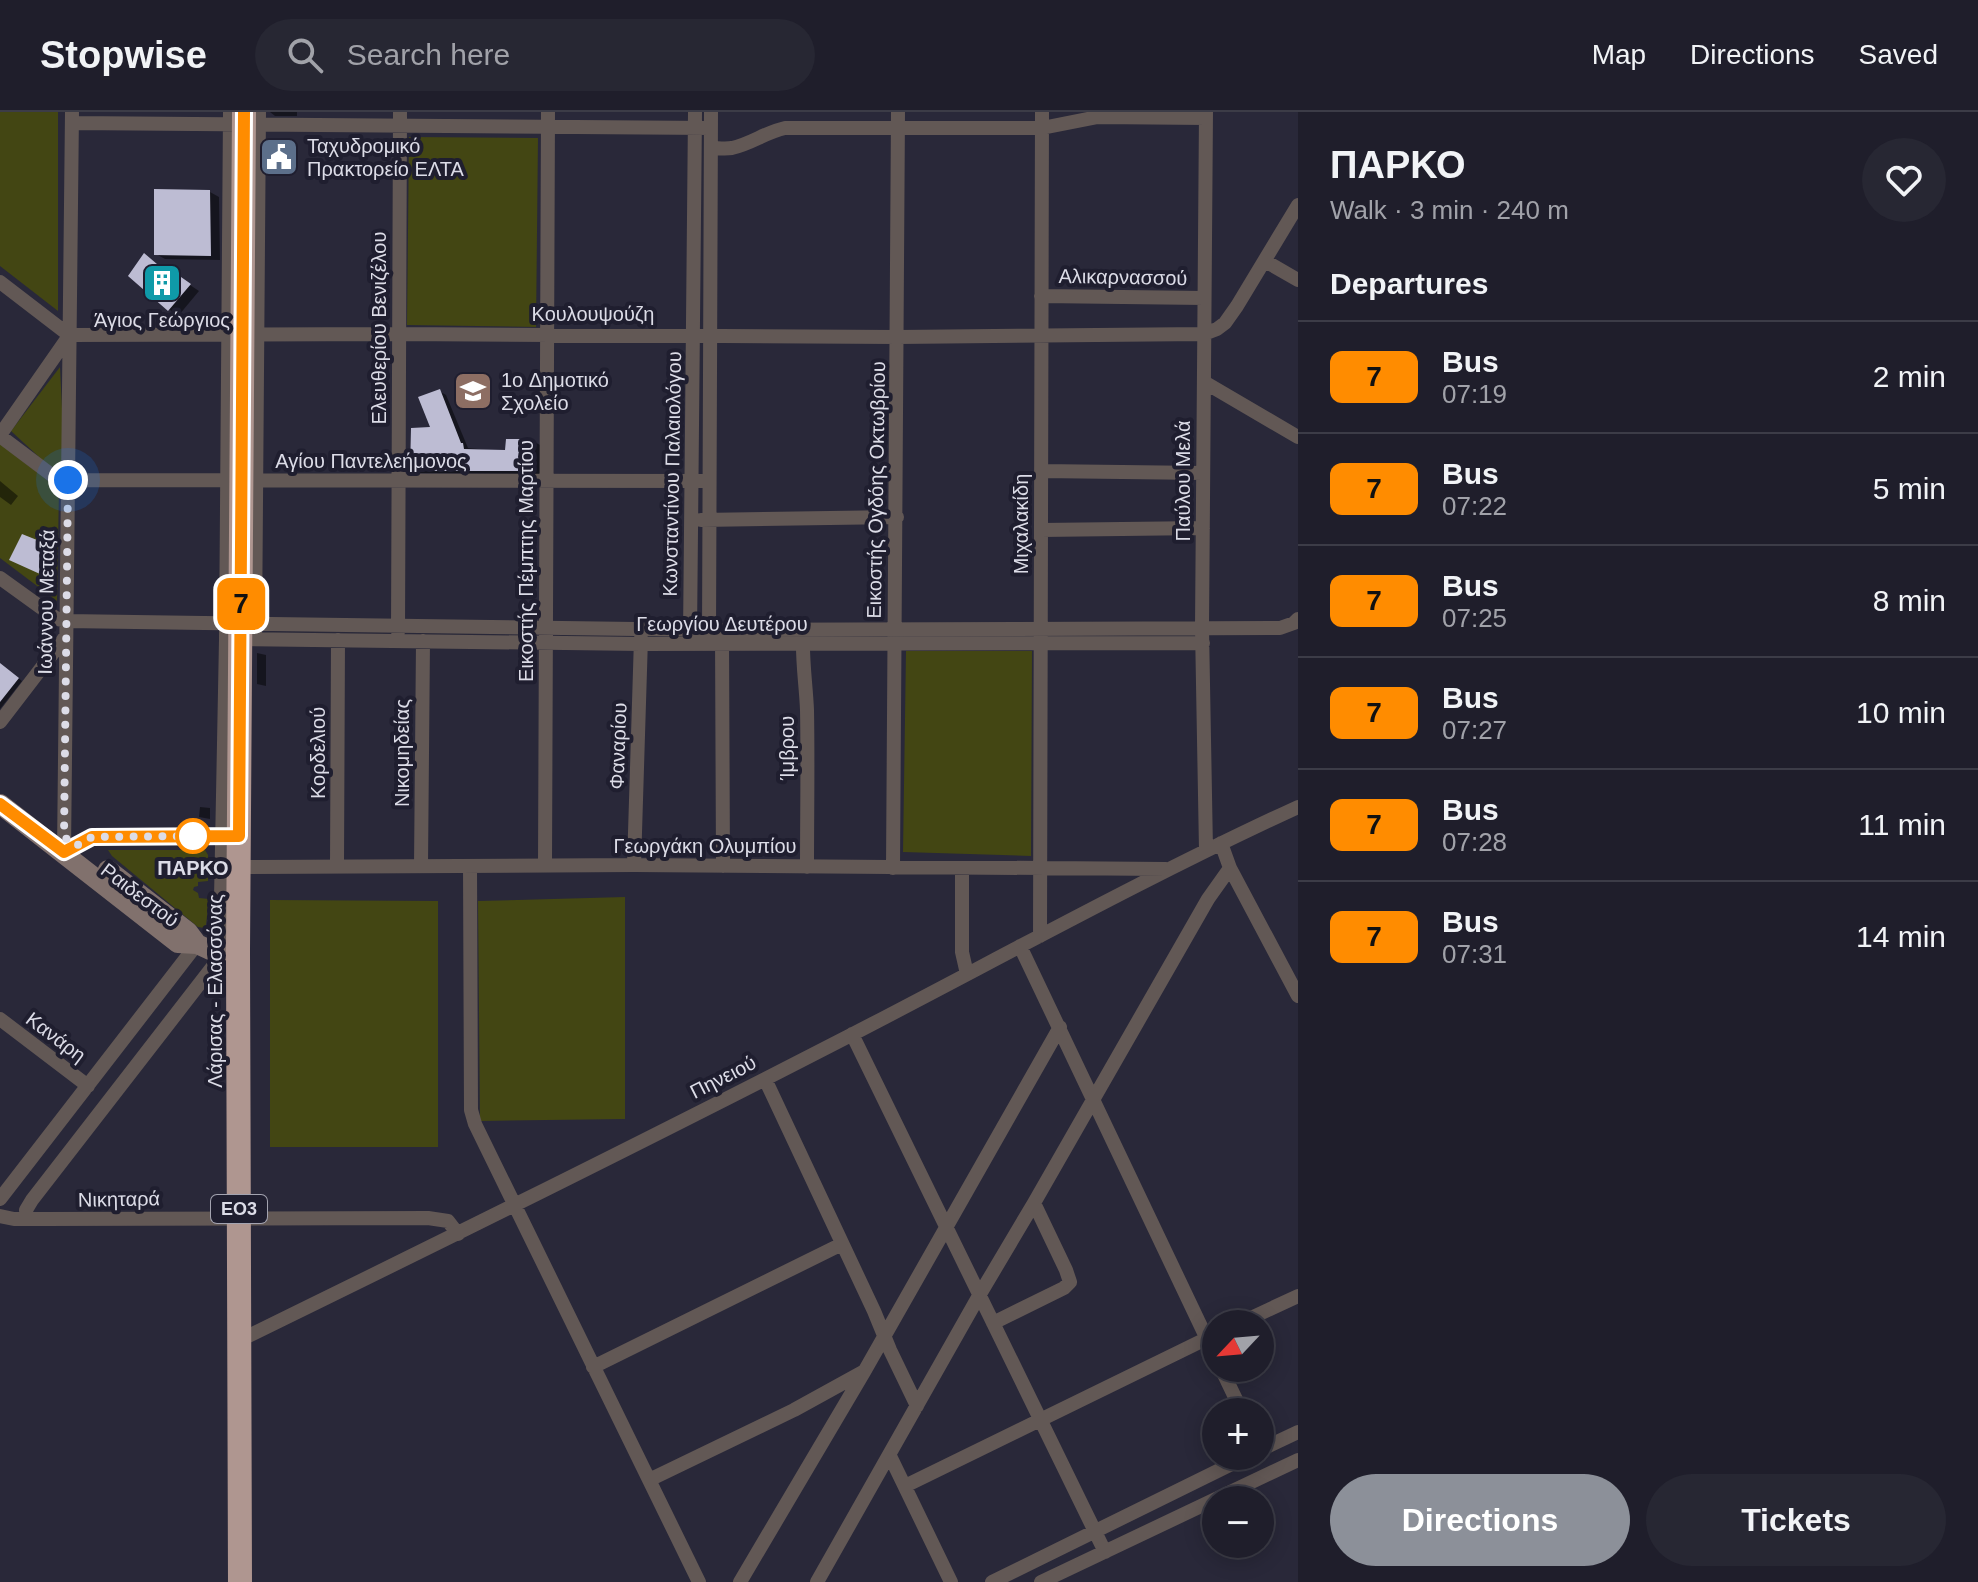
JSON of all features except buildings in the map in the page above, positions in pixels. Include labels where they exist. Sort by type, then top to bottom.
[{"type":"highway","name":"Λάρισας - Ελασσόνας","points":[[240,1582],[240,1217],[229,951],[239,867],[231,836],[241,631],[243,335],[250,278],[244,118]]},
{"type":"street","name":"Κωνσταντίνου Παλαιολόγου","points":[[690,637],[695,112]]},
{"type":"street","name":"Κωνσταντίνου Παλαιολόγου","points":[[711,112],[709,520],[723,866]]},
{"type":"street","name":"Εικοστής Ογδόης Οκτωβρίου","points":[[893,868],[898,112]]},
{"type":"street","name":"Μιχαλακίδη","points":[[1040,936],[1042,112]]},
{"type":"street","points":[[711,148],[739,146],[785,128],[1042,128],[1098,117],[1206,115]]},
{"type":"street","name":"Παύλου Μελά","points":[[1206,115],[1202,636],[1206,850]]},
{"type":"street","points":[[72,118],[548,120],[711,128]]},
{"type":"street","name":"Ιωάννου Μεταξά","points":[[68,845],[66,629],[72,118]]},
{"type":"street","points":[[243,335],[244,118]]},
{"type":"street","name":"Ελευθερίου Βενιζέλου","points":[[398,633],[400,119]]},
{"type":"street","name":"Εικοστής Πέμπτης Μαρτίου","points":[[545,865],[548,120]]},
{"type":"street","points":[[1204,334],[1225,323],[1298,205]]},
{"type":"street","points":[[1265,261],[1298,280]]},
{"type":"street","points":[[0,282],[69,335],[0,435]]},
{"type":"street","name":"Αλικαρνασσού","points":[[1041,296],[1204,298]]},
{"type":"street","name":"Κουλουψούζη","points":[[69,335],[898,337],[1204,334]]},
{"type":"street","points":[[1204,382],[1298,437]]},
{"type":"street","name":"Αγίου Παντελεήμονος","points":[[0,435],[53,476],[68,480],[709,481]]},
{"type":"street","points":[[1041,471],[1203,473]]},
{"type":"street","points":[[691,520],[897,517]]},
{"type":"street","points":[[1041,530],[1203,528]]},
{"type":"street","points":[[0,578],[57,619],[66,629],[241,631]]},
{"type":"street","name":"Γεωργίου Δευτέρου","points":[[716,637],[802,645],[895,637],[1202,636],[1280,628],[1298,619]]},
{"type":"street","name":"Γεωργίου Δευτέρου","points":[[241,631],[398,633],[546,627],[641,629],[690,637]]},
{"type":"street","points":[[0,722],[66,629]]},
{"type":"street","name":"Φαναρίου","points":[[634,865],[641,629]]},
{"type":"street","name":"Γεωργίου Δευτέρου","points":[[241,631],[338,640],[398,633],[423,641],[641,644],[690,637],[803,629],[895,637]]},
{"type":"street","name":"Ίμβρου","points":[[803,629],[807,867]]},
{"type":"street","name":"Κορδελιού","points":[[337,866],[338,640]]},
{"type":"street","name":"Νικομηδείας","points":[[421,866],[423,641]]},
{"type":"street","name":"Ραιδεστού","points":[[0,788],[68,845],[188,932],[197,944]]},
{"type":"street","name":"Ραιδεστού","points":[[0,804],[68,845]]},
{"type":"street","name":"Πηνειού","points":[[240,1340],[458,1234],[1206,850],[1298,807]]},
{"type":"street","points":[[27,1219],[26,1210],[32,1200],[214,965],[229,951],[231,836],[92,837],[68,845]]},
{"type":"street","points":[[1221,843],[1230,868],[1298,996]]},
{"type":"street","name":"Γεωργάκη Ολυμπίου","points":[[239,867],[634,865],[1170,869]]},
{"type":"street","points":[[470,866],[471,1110],[475,1124],[699,1582]]},
{"type":"street","points":[[817,1582],[1208,899],[1230,868]]},
{"type":"street","points":[[962,869],[962,952],[967,974]]},
{"type":"street","points":[[0,1199],[197,944],[210,950],[229,951]]},
{"type":"street","points":[[1020,946],[1202,1316]]},
{"type":"street","name":"Κανάρη","points":[[0,1019],[88,1086]]},
{"type":"street","points":[[740,1582],[864,1372],[1060,1027]]},
{"type":"street","points":[[852,1034],[1105,1552]]},
{"type":"street","points":[[765,1079],[917,1406]]},
{"type":"street","points":[[993,1323],[1064,1288],[1070,1282],[1034,1203]]},
{"type":"street","name":"Νικηταρά","points":[[0,1216],[27,1219],[439,1218],[451,1224],[458,1234]]},
{"type":"street","points":[[593,1367],[842,1244]]},
{"type":"street","points":[[1268,1310],[1298,1296]]},
{"type":"street","points":[[905,1486],[1202,1341]]},
{"type":"street","points":[[649,1480],[794,1410],[864,1372]]},
{"type":"street","points":[[1274,1444],[1298,1432]]},
{"type":"street","points":[[890,1456],[951,1582]]},
{"type":"street","points":[[1041,1582],[1298,1460]]},
{"type":"street","points":[[992,1582],[1220,1470]]},
{"type":"green space","points":[[0,112],[58,112],[58,311],[0,266]]},
{"type":"green space","points":[[409,137],[538,138],[536,327],[407,325]]},
{"type":"green space","points":[[60,367],[65,470],[50,467],[11,431]]},
{"type":"green space","points":[[0,444],[59,489],[57,601],[0,558]]},
{"type":"green space","points":[[906,651],[1032,651],[1031,856],[903,852]]},
{"type":"green space","points":[[108,850],[205,850],[208,855],[208,881],[198,882],[193,890],[199,898],[209,899],[204,928],[198,927]]},
{"type":"green space","points":[[625,897],[625,1119],[480,1121],[478,901]]},
{"type":"green space","points":[[270,900],[438,901],[438,1147],[270,1147]]},
{"type":"bus line","name":"7","points":[[0,804],[64,852],[92,837],[239,836],[244,112]]},
{"type":"place","name":"Ταχυδρομικό Πρακτορείο ΕΛΤΑ","points":[[279,157]]},
{"type":"place","name":"Άγιος Γεώργιος","points":[[162,283]]},
{"type":"place","name":"1o Δημοτικό Σχολείο","points":[[473,391]]},
{"type":"place","name":"ΠΑΡΚΟ","points":[[193,836]]},
{"type":"route","points":[[68,480],[64,837],[76,846],[92,837],[193,836]]}]
